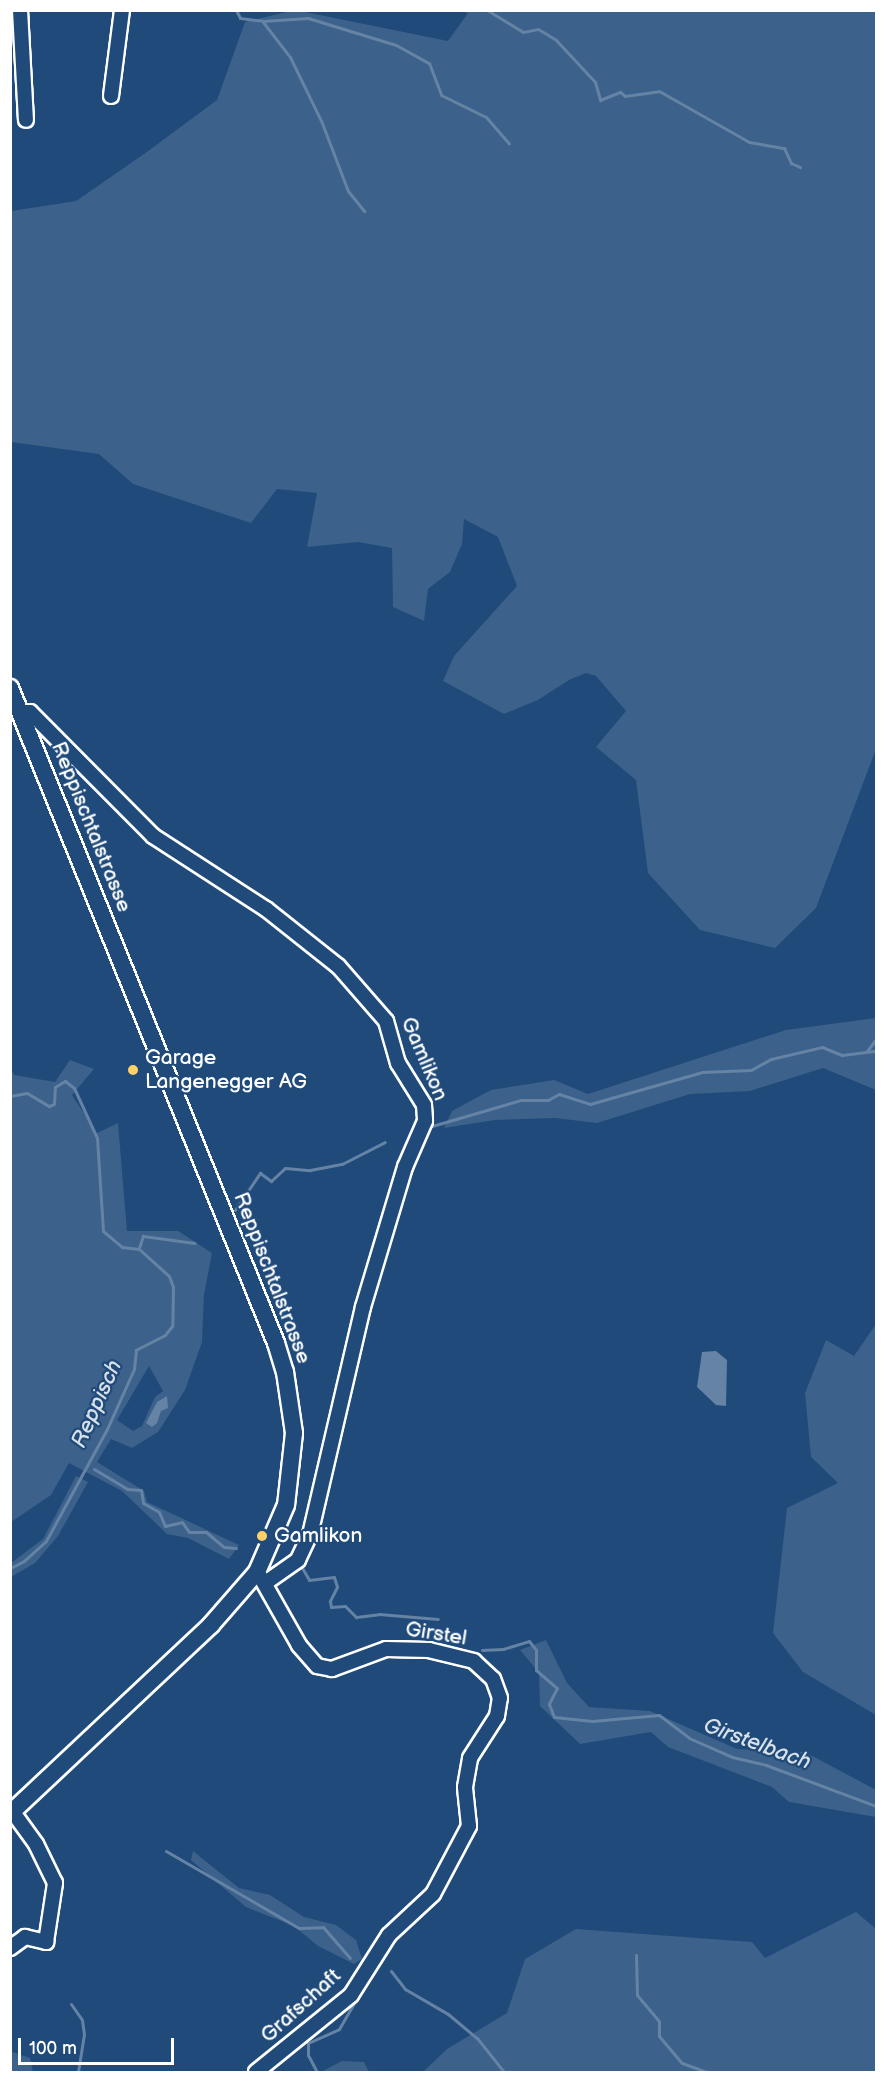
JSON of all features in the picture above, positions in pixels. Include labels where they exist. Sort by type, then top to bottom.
[{"type":"main road","name":"Reppischtalstrasse","points":[[10,688],[285,1372],[294,1433],[291,1481],[261,1577],[12,1813]]},
{"type":"street","points":[[20,10],[26,120]]},
{"type":"street","points":[[111,96],[122,10]]},
{"type":"street","name":"Gamlikon","points":[[21,712],[30,712],[153,836],[266,909],[338,966],[386,1021],[398,1063],[424,1105],[425,1121],[405,1167],[363,1306],[310,1534],[298,1560],[261,1577]]},
{"type":"street","name":"Girstel","points":[[261,1577],[299,1645],[317,1666],[332,1669],[386,1649],[429,1650],[474,1661],[493,1679],[500,1698],[497,1716],[470,1758],[465,1787],[469,1826],[433,1894],[389,1935]]},
{"type":"street","points":[[10,1948],[25,1937],[46,1942],[55,1883],[36,1844],[12,1813]]},
{"type":"street","name":"Grafschaft","points":[[256,2073],[351,1995],[389,1935]]},
{"type":"shaded area","points":[[295,10],[448,41],[468,13],[463,11],[876,11],[876,749],[816,908],[775,948],[700,930],[648,873],[636,780],[596,747],[626,711],[596,676],[586,673],[569,680],[538,700],[504,714],[443,681],[454,656],[517,586],[498,537],[464,519],[462,544],[450,572],[428,589],[424,621],[393,607],[392,548],[358,542],[307,547],[317,493],[277,489],[251,523],[133,484],[99,454],[11,442],[11,211],[76,201],[144,154],[217,100],[245,22]]},
{"type":"shaded area","points":[[876,1018],[876,1090],[823,1068],[750,1091],[690,1094],[597,1123],[555,1118],[495,1120],[444,1128],[452,1111],[491,1090],[554,1080],[588,1094],[786,1030]]},
{"type":"shaded area","points":[[70,1060],[94,1069],[72,1095],[97,1133],[118,1123],[127,1231],[178,1231],[212,1253],[204,1295],[202,1342],[185,1390],[158,1432],[132,1448],[111,1439],[97,1462],[144,1491],[147,1502],[239,1545],[229,1559],[188,1538],[167,1534],[122,1491],[69,1463],[51,1495],[11,1522],[10,1067],[14,1075],[55,1082]],"holes":[[[149,1366],[163,1391],[155,1397],[142,1426],[133,1431],[117,1420]]]},
{"type":"shaded area","points":[[876,1324],[876,1715],[803,1672],[773,1633],[787,1508],[838,1483],[811,1457],[805,1393],[826,1340],[854,1356]]},
{"type":"shaded area","points":[[716,1351],[727,1360],[726,1406],[716,1405],[697,1387],[702,1352]]},
{"type":"shaded area","points":[[167,1396],[168,1408],[161,1411],[157,1423],[152,1427],[146,1423],[157,1402]]},
{"type":"shaded area","points":[[76,1476],[88,1482],[58,1536],[35,1563],[11,1577],[11,1563],[43,1539]]},
{"type":"shaded area","points":[[546,1640],[567,1683],[589,1707],[650,1711],[737,1749],[805,1752],[876,1790],[876,1817],[789,1802],[772,1787],[668,1747],[651,1732],[580,1744],[540,1706],[539,1673],[520,1650]]},
{"type":"shaded area","points":[[193,1851],[239,1888],[270,1895],[304,1917],[336,1925],[356,1940],[362,1959],[354,1964],[318,1946],[294,1926],[246,1907],[191,1860]]},
{"type":"shaded area","points":[[856,1912],[876,1929],[876,2072],[423,2072],[447,2049],[507,2013],[525,1959],[576,1929],[752,1942],[765,1958]]},
{"type":"shaded area","points":[[10,2051],[30,2058],[33,2072],[11,2072]]},
{"type":"shaded area","points":[[342,2061],[364,2062],[369,2072],[321,2072]]},
{"type":"waterway","points":[[236,10],[240,18],[263,21],[308,18],[396,45],[429,63],[441,95],[486,117],[509,143]]},
{"type":"waterway","points":[[487,10],[523,32],[538,29],[556,40],[595,82],[600,100],[620,92],[625,96],[659,91],[749,142],[784,148],[791,163],[800,167]]},
{"type":"waterway","points":[[263,22],[290,57],[322,123],[348,191],[364,211]]},
{"type":"waterway","points":[[867,1051],[876,1039]]},
{"type":"waterway","points":[[432,1126],[521,1100],[548,1100],[559,1094],[590,1104],[702,1072],[751,1070],[771,1059],[822,1047],[842,1055],[876,1051]]},
{"type":"waterway","name":"Reppisch","points":[[10,1096],[27,1093],[49,1106],[54,1104],[55,1087],[65,1081],[74,1088],[97,1138],[103,1231],[122,1247],[139,1249],[169,1276],[173,1287],[172,1326],[165,1335],[136,1350],[134,1369],[107,1429],[46,1541],[24,1561],[10,1568]]},
{"type":"waterway","points":[[235,1210],[260,1173],[271,1181],[285,1168],[310,1170],[342,1164],[385,1142]]},
{"type":"waterway","points":[[139,1248],[143,1236],[195,1243]]},
{"type":"waterway","name":"Girstelbach","points":[[94,1469],[127,1489],[141,1490],[143,1503],[159,1512],[165,1526],[182,1522],[189,1532],[206,1532],[224,1547],[236,1548]]},
{"type":"waterway","name":"Girstelbach","points":[[301,1566],[309,1580],[334,1577],[337,1587],[330,1601],[331,1607],[345,1606],[356,1617],[379,1614],[438,1619]]},
{"type":"waterway","name":"Girstelbach","points":[[482,1650],[503,1649],[529,1641],[536,1650],[536,1670],[557,1688],[549,1704],[554,1717],[592,1721],[659,1715],[689,1738],[732,1757],[766,1765],[876,1806]]},
{"type":"waterway","points":[[166,1851],[299,1928],[323,1927],[350,1958]]},
{"type":"waterway","points":[[636,1955],[637,1995],[659,2021],[659,2036],[682,2063],[707,2072]]},
{"type":"waterway","points":[[391,1971],[405,1989],[448,2014],[477,2038],[504,2072]]},
{"type":"waterway","points":[[317,2072],[308,2055],[308,2043],[339,2029],[369,1977]]},
{"type":"waterway","points":[[71,2004],[82,2020],[84,2034],[78,2072]]},
{"type":"place","name":"Garage Langenegger AG","points":[[133,1070]]},
{"type":"place","name":"Gamlikon","points":[[262,1536]]}]
